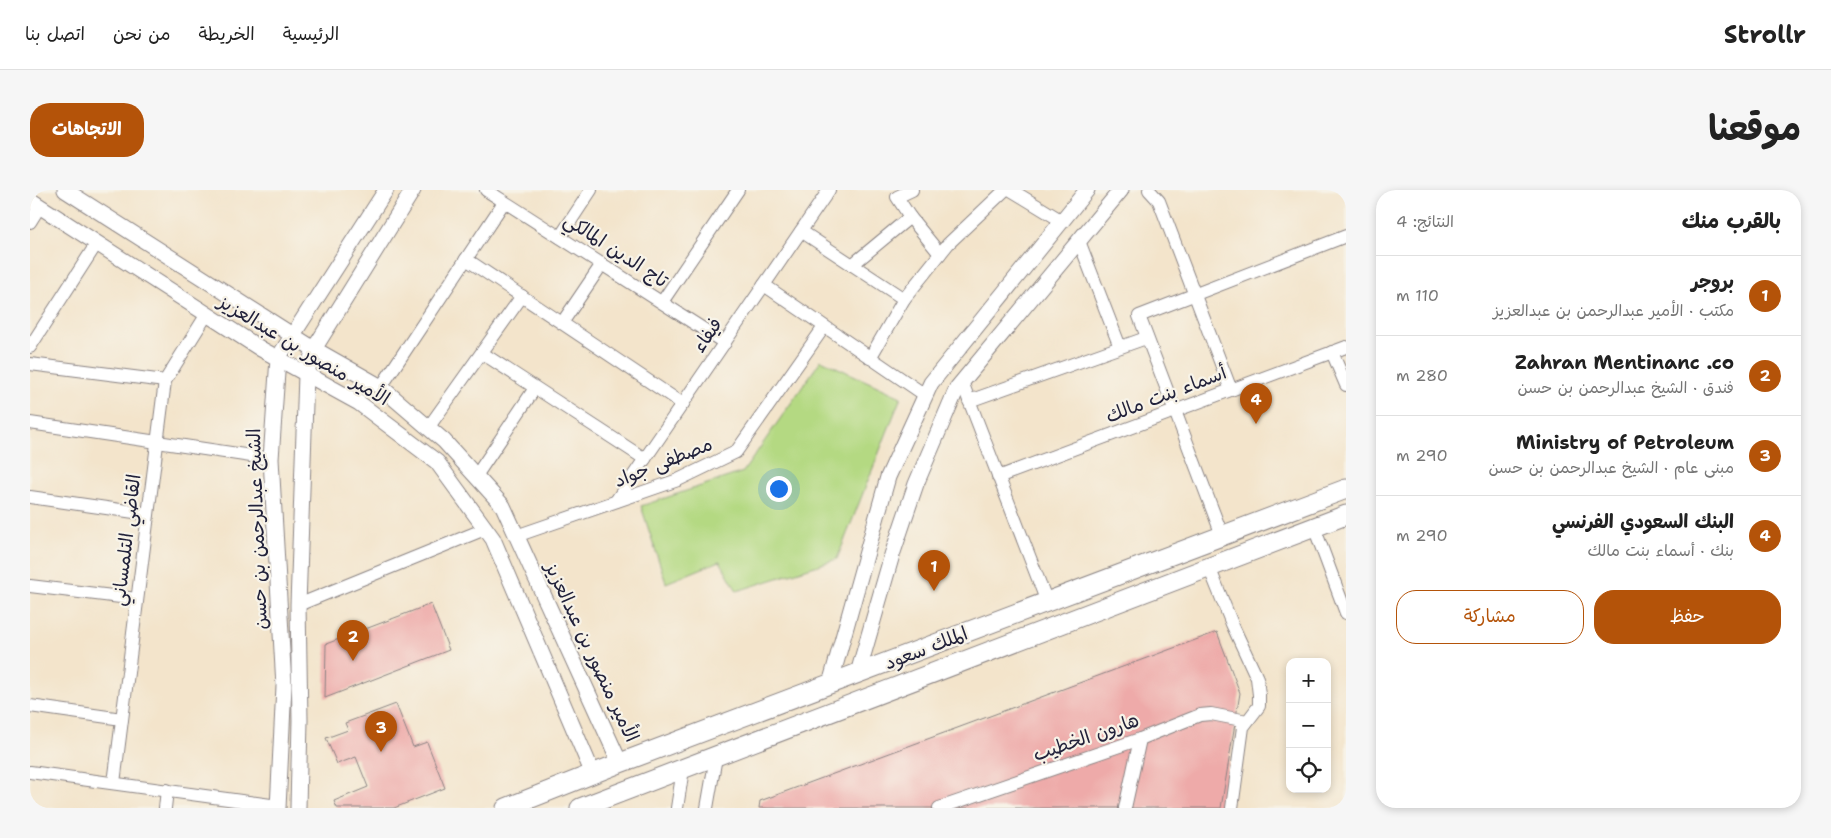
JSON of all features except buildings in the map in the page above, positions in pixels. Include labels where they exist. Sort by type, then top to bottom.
[{"type":"main road","name":"الملك سعود","points":[[506,808],[620,763],[1346,489]]},
{"type":"main road","name":"الملك سعود","points":[[580,808],[1346,515]]},
{"type":"street","name":"الأمير منصور بن عبدالعزيز","points":[[65,190],[314,348],[381,388],[444,441],[503,506],[620,763]]},
{"type":"street","points":[[278,358],[386,190]]},
{"type":"street","name":"الشيخ عبدالرحمن بن حسن","points":[[298,808],[300,720],[298,606],[306,374],[314,348],[413,190]]},
{"type":"street","name":"تاج الدين المالكي","points":[[486,190],[725,343]]},
{"type":"street","points":[[560,237],[591,190]]},
{"type":"street","points":[[662,302],[738,190]]},
{"type":"street","name":"فيفاء","points":[[616,501],[829,190]]},
{"type":"street","points":[[912,190],[897,197],[910,218],[940,254]]},
{"type":"street","points":[[870,358],[904,299],[948,244],[1005,190]]},
{"type":"street","points":[[1011,190],[1062,221]]},
{"type":"street","points":[[830,684],[888,477],[931,383],[1087,190]]},
{"type":"street","points":[[858,673],[892,555],[916,484],[957,388],[1121,190]]},
{"type":"street","points":[[1149,190],[1159,201],[1231,390]]},
{"type":"street","points":[[381,388],[504,202]]},
{"type":"street","name":"الأمير منصور بن عبدالعزيز","points":[[35,203],[278,358],[359,403],[436,462],[493,539],[593,774]]},
{"type":"street","points":[[30,222],[35,203]]},
{"type":"street","points":[[852,265],[910,218]]},
{"type":"street","points":[[801,232],[904,299]]},
{"type":"street","points":[[1222,535],[1139,316],[1346,236]]},
{"type":"street","points":[[1079,241],[1120,347]]},
{"type":"street","points":[[30,347],[97,243]]},
{"type":"street","points":[[466,259],[683,404]]},
{"type":"street","points":[[562,322],[602,264]]},
{"type":"street","points":[[764,285],[925,396]]},
{"type":"street","points":[[1007,291],[1024,306]]},
{"type":"street","points":[[428,428],[522,296]]},
{"type":"street","name":"القاضي التلمساني","points":[[114,783],[165,381],[207,314]]},
{"type":"street","name":"مصطفى جواد","points":[[516,536],[678,480],[736,452],[824,327]]},
{"type":"street","points":[[969,401],[1146,338]]},
{"type":"street","name":"أسماء بنت مالك","points":[[998,477],[1346,347]]},
{"type":"street","points":[[1332,352],[1346,386]]},
{"type":"street","points":[[482,353],[645,459]]},
{"type":"street","name":"الشيخ عبدالرحمن بن حسن","points":[[278,358],[271,460],[284,686],[278,807]]},
{"type":"street","points":[[30,364],[165,381]]},
{"type":"street","points":[[962,382],[1047,602]]},
{"type":"street","points":[[476,476],[535,388]]},
{"type":"street","points":[[30,423],[271,460]]},
{"type":"street","points":[[30,497],[148,514]]},
{"type":"street","points":[[1314,527],[1346,613]]},
{"type":"street","points":[[298,606],[485,529]]},
{"type":"street","points":[[1209,567],[1232,624],[1257,678],[1259,706],[1243,727],[1232,808]]},
{"type":"street","points":[[30,586],[137,599]]},
{"type":"street","points":[[848,625],[851,634],[856,635],[866,634],[870,629]]},
{"type":"street","points":[[30,706],[122,719]]},
{"type":"street","name":"هارون الخطيب","points":[[939,808],[1140,739],[1200,715],[1211,714],[1247,721]]},
{"type":"street","points":[[1126,808],[1140,739]]},
{"type":"street","points":[[707,808],[716,757]]},
{"type":"street","points":[[676,808],[683,769]]},
{"type":"street","points":[[30,772],[278,807]]},
{"type":"street","points":[[165,808],[167,790]]},
{"type":"green space","points":[[821,360],[901,397],[837,559],[737,591],[720,561],[666,583],[641,506],[743,472]]},
{"type":"place","name":"البنك السعودي الفرنسي","points":[[1256,424]]},
{"type":"place","name":"بروجر","points":[[934,591]]},
{"type":"place","name":"Zahran Mentinanc .co","points":[[353,661]]},
{"type":"place","name":"Ministry of Petroleum","points":[[381,752]]}]
